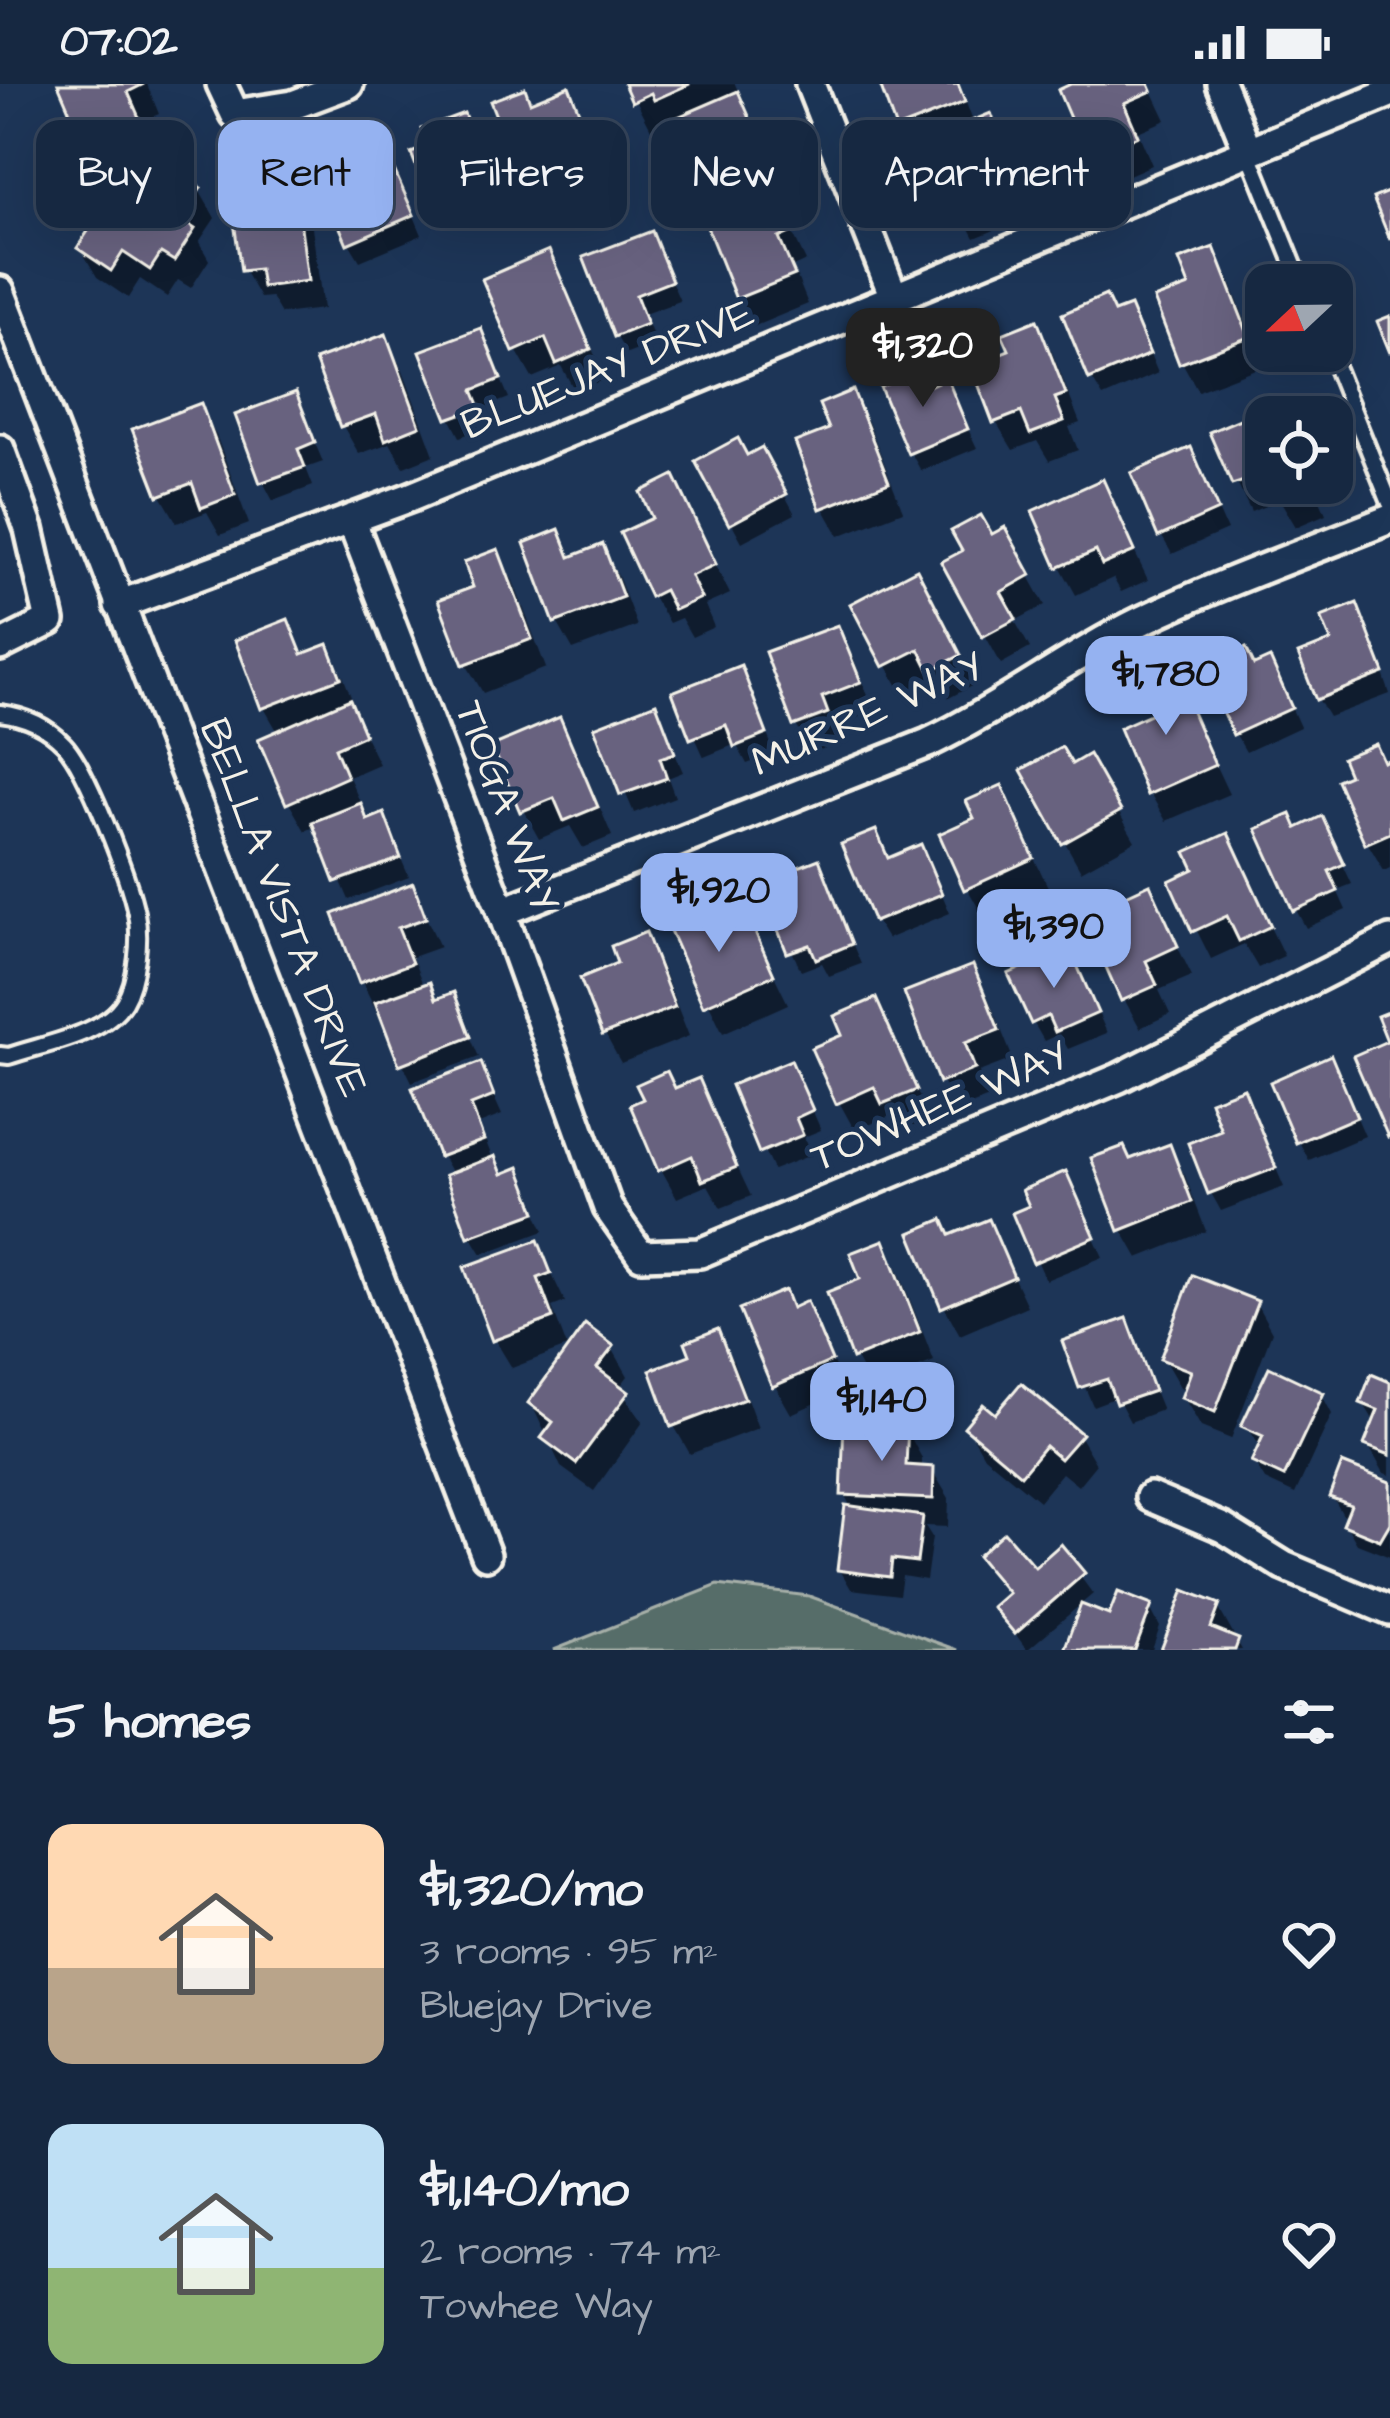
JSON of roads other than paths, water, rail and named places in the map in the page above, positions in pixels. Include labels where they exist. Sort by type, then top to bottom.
[{"type":"street","points":[[220,84],[235,114],[293,105],[349,84]]},
{"type":"street","points":[[810,84],[895,297]]},
{"type":"street","points":[[1221,84],[1247,148]]},
{"type":"street","name":"BLUEJAY DRIVE","points":[[119,604],[351,519],[1390,93]]},
{"type":"street","name":"BELLA VISTA DRIVE","points":[[0,291],[486,1555]]},
{"type":"street","points":[[0,449],[29,529],[50,621],[0,646]]},
{"type":"street","name":"TIOGA WAY","points":[[351,519],[502,912],[608,1208],[641,1255]]},
{"type":"street","name":"MURRE WAY","points":[[502,912],[928,743],[980,718],[1092,646],[1146,619],[1390,519]]},
{"type":"street","name":"TOWHEE WAY","points":[[641,1255],[700,1253],[1119,1078],[1390,940]]},
{"type":"street","points":[[1150,1497],[1223,1528],[1284,1566],[1390,1611]]},
{"type":"lane","points":[[1247,148],[1294,264]]},
{"type":"lane","points":[[1337,372],[1390,503]]},
{"type":"lane","points":[[0,713],[46,728],[67,747],[81,770],[136,914],[137,940],[132,982],[123,1004],[110,1017],[92,1028],[0,1055]]}]
